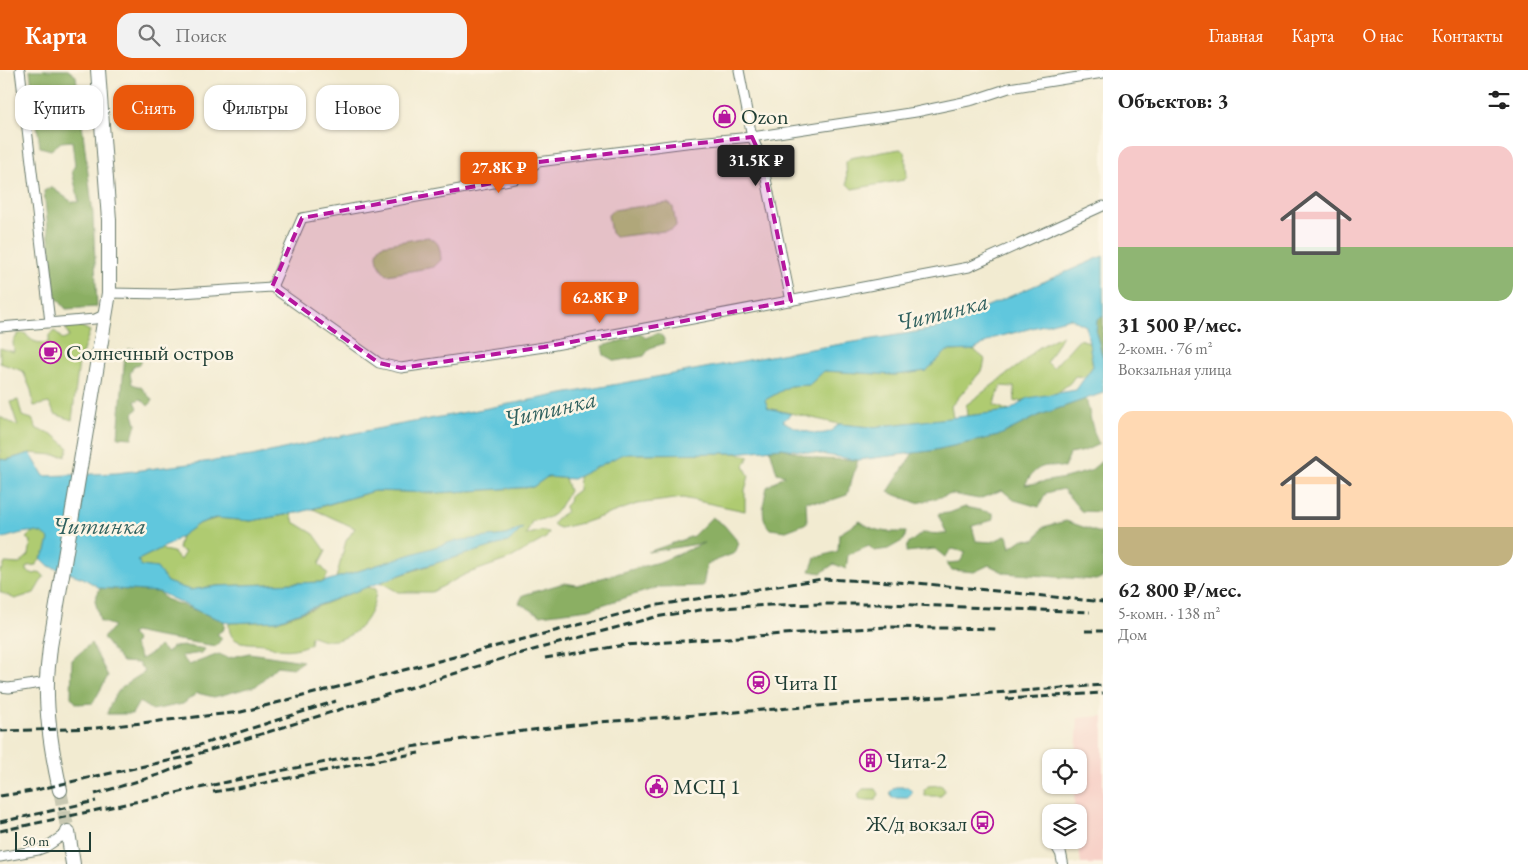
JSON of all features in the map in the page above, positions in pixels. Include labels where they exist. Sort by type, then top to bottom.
[{"type":"main road","points":[[60,790],[55,769],[47,682],[50,647],[109,293],[109,220],[98,70]]},
{"type":"main road","points":[[68,832],[73,864]]},
{"type":"street","points":[[20,70],[50,322]]},
{"type":"street","points":[[739,70],[752,137],[762,159],[791,301]]},
{"type":"street","points":[[272,287],[302,218],[515,179],[538,162],[686,142],[752,137],[916,112],[973,100],[1009,88],[1103,73]]},
{"type":"street","points":[[109,293],[166,294],[272,287],[379,363],[401,368],[544,347],[969,266],[1103,206]]},
{"type":"street","points":[[0,326],[95,319],[106,314]]},
{"type":"street","points":[[3,688],[47,682]]},
{"type":"street","points":[[0,857],[38,850],[46,847],[68,832]]},
{"type":"street","points":[[1058,849],[1063,864]]},
{"type":"highlighted area","points":[[752,137],[762,159],[791,301],[544,347],[401,368],[379,363],[272,287],[302,218],[515,179],[538,162],[565,158]]},
{"type":"shaded area","points":[[1103,716],[1103,864],[1081,864],[1079,849],[1087,849],[1087,804],[1074,804],[1075,794],[1087,794],[1087,749],[1076,749],[1078,718]]},
{"type":"green space","points":[[30,70],[68,70],[76,76],[77,85],[32,85]]},
{"type":"green space","points":[[38,130],[83,130],[93,214],[97,307],[66,309],[55,296],[44,191],[51,187],[72,202],[79,202],[72,171],[75,165],[72,141],[61,142],[51,150],[40,147]]},
{"type":"green space","points":[[900,149],[905,152],[907,177],[904,180],[852,189],[847,184],[846,162],[850,158]]},
{"type":"green space","points":[[668,203],[673,207],[676,226],[672,230],[615,237],[611,233],[608,215],[613,210]]},
{"type":"green space","points":[[428,237],[437,243],[440,249],[441,260],[434,267],[387,275],[381,268],[377,252],[382,245]]},
{"type":"green space","points":[[1103,315],[1103,358],[1096,333],[1097,320]]},
{"type":"green space","points":[[78,325],[90,331],[79,362],[72,420],[55,414],[49,403],[34,406],[31,390],[23,371],[0,363],[0,348],[14,352],[13,342],[18,334],[25,333],[32,340],[45,343],[49,342],[49,335],[55,331],[63,340],[69,337],[66,328]]},
{"type":"green space","points":[[641,333],[645,338],[658,333],[663,337],[665,343],[650,348],[644,356],[615,361],[604,355],[602,346],[631,338],[633,334]]},
{"type":"green space","points":[[1062,335],[1047,362],[1053,368],[1079,339],[1089,342],[1093,366],[1085,377],[1075,376],[1070,383],[1057,393],[1015,402],[1014,387],[1001,386],[994,405],[1009,411],[967,416],[966,405],[1022,363],[1038,348]]},
{"type":"green space","points":[[128,349],[136,349],[136,358],[142,359],[140,365],[133,366],[130,374],[132,384],[141,387],[153,401],[148,406],[141,399],[135,401],[138,408],[133,414],[136,424],[132,438],[118,437],[125,354]]},
{"type":"green space","points":[[974,350],[985,359],[983,369],[951,406],[953,418],[872,427],[839,424],[768,408],[765,400],[790,386],[809,385],[824,371],[896,375],[926,371],[947,351]]},
{"type":"green space","points":[[1086,399],[1099,444],[1084,451],[1070,454],[1064,468],[1046,466],[1036,470],[1025,485],[1065,478],[1090,471],[1103,460],[1103,512],[1081,511],[1063,489],[1046,493],[1039,507],[1014,500],[1002,490],[979,499],[952,494],[917,503],[888,492],[913,453],[998,436],[1040,415]]},
{"type":"green space","points":[[18,400],[22,416],[32,419],[37,429],[55,436],[69,448],[65,456],[30,453],[3,461],[0,460],[0,417],[18,426],[10,402]]},
{"type":"green space","points":[[782,448],[818,459],[858,460],[847,495],[826,502],[806,501],[807,523],[786,531],[770,529],[763,514],[767,487],[785,475],[777,473],[770,449]]},
{"type":"green space","points":[[735,453],[749,456],[744,466],[749,476],[745,490],[745,511],[683,498],[637,504],[586,522],[560,528],[553,525],[556,519],[566,512],[565,506],[569,502],[570,496],[578,490],[579,475],[623,454]]},
{"type":"green space","points":[[547,477],[565,478],[569,491],[556,512],[547,518],[532,521],[526,535],[540,531],[549,532],[546,538],[509,559],[466,574],[432,592],[398,592],[380,582],[457,556],[508,542],[522,528],[506,535],[485,538],[381,564],[336,578],[346,541],[355,528],[313,509],[374,491],[437,493],[533,487]]},
{"type":"green space","points":[[965,507],[993,513],[993,520],[972,526],[976,541],[992,542],[1007,535],[1010,548],[1023,539],[1035,540],[1043,527],[1066,521],[1103,534],[1103,577],[1096,580],[1005,573],[989,565],[974,572],[952,570],[947,563],[960,562],[966,552],[952,549],[945,557],[935,549],[906,552],[907,545],[922,533],[947,534],[938,514],[949,513]]},
{"type":"green space","points":[[291,514],[294,522],[314,534],[326,551],[319,564],[328,574],[323,582],[217,586],[190,590],[167,582],[157,568],[141,566],[138,560],[162,548],[163,550],[173,552],[180,560],[185,552],[178,549],[181,536],[198,524],[218,518],[251,521]]},
{"type":"green space","points":[[712,517],[724,525],[739,543],[735,553],[707,564],[703,586],[659,587],[589,609],[540,615],[519,603],[523,595],[564,583],[577,585],[662,561],[704,543],[648,552],[693,536]]},
{"type":"green space","points":[[860,521],[877,530],[906,532],[904,540],[888,549],[874,551],[869,546],[848,555],[846,569],[834,564],[821,573],[810,571],[815,558],[838,551],[839,534]]},
{"type":"green space","points":[[34,530],[44,534],[49,539],[46,551],[36,565],[27,566],[27,571],[34,574],[40,572],[44,576],[34,593],[15,599],[0,592],[0,570],[2,570],[5,563],[19,564],[29,555],[31,541],[26,538]]},
{"type":"green space","points":[[365,587],[376,589],[370,613],[356,631],[346,637],[335,640],[323,640],[311,635],[310,644],[295,649],[283,650],[264,644],[240,642],[232,636],[230,631],[229,623],[277,621]]},
{"type":"green space","points":[[100,588],[159,592],[165,599],[224,621],[224,629],[217,634],[222,638],[216,646],[134,632],[131,634],[136,639],[134,645],[141,659],[159,646],[167,653],[172,647],[186,646],[205,649],[202,653],[181,656],[189,665],[219,654],[228,658],[249,653],[303,661],[293,668],[277,666],[256,686],[214,697],[197,693],[183,704],[152,710],[139,702],[132,714],[107,714],[113,699],[121,689],[145,672],[138,663],[122,662],[103,638],[114,626],[100,621],[95,600]]},
{"type":"green space","points":[[91,643],[108,676],[93,703],[77,704],[71,697],[72,660]]},
{"type":"green space","points":[[941,785],[945,790],[941,796],[925,796],[924,790],[928,786]]},
{"type":"green space","points":[[863,789],[876,789],[879,794],[876,800],[860,800],[858,794]]},
{"type":"water","name":"Читинка","points":[[1103,256],[1103,315],[1097,320],[1096,333],[1103,359],[1103,393],[1040,415],[998,436],[930,451],[858,460],[782,448],[735,453],[623,454],[573,479],[547,477],[533,487],[437,493],[374,491],[301,512],[251,521],[215,518],[198,524],[170,544],[138,560],[141,566],[157,568],[167,582],[190,590],[217,586],[323,582],[454,541],[506,535],[524,527],[508,542],[419,568],[276,621],[229,623],[200,612],[159,592],[100,588],[83,578],[49,566],[41,558],[46,551],[49,539],[44,535],[26,532],[0,539],[0,459],[7,460],[30,453],[44,476],[117,473],[252,456],[355,433],[536,399],[792,352],[935,329]],"holes":[[[1070,318],[1086,326],[1093,366],[1076,390],[1028,398],[1009,411],[872,427],[839,424],[830,431],[811,433],[783,421],[791,414],[768,408],[765,400],[790,386],[809,385],[824,371],[896,375],[926,371],[947,351],[974,350],[994,338]]]},
{"type":"water","points":[[895,787],[908,787],[912,792],[908,798],[892,798],[890,792]]},
{"type":"tunnel","points":[[60,790],[68,832]]},
{"type":"railway","points":[[0,731],[96,728],[241,712],[652,606],[822,579],[918,583],[1103,602]]},
{"type":"railway","points":[[93,777],[191,756],[511,656],[655,617],[706,609],[826,604],[888,604],[1090,612]]},
{"type":"railway","points":[[545,658],[625,645],[886,627],[997,629]]},
{"type":"railway","points":[[1085,631],[1103,631]]},
{"type":"railway","points":[[0,831],[264,774],[384,751],[490,735],[600,722],[1103,685]]},
{"type":"railway","points":[[1006,699],[1103,693]]},
{"type":"railway","points":[[172,754],[336,701]]},
{"type":"railway","points":[[213,792],[419,753]]},
{"type":"railway","points":[[95,794],[158,775],[192,762]]},
{"type":"railway","points":[[0,796],[32,791],[100,775]]},
{"type":"railway","points":[[0,822],[96,801]]},
{"type":"place","name":"Ozon","points":[[725,116]]},
{"type":"place","name":"Солнечный остров","points":[[50,352]]},
{"type":"place","name":"Чита II","points":[[758,682]]},
{"type":"place","name":"Чита-2","points":[[870,760]]},
{"type":"place","name":"МСЦ 1","points":[[657,786]]},
{"type":"place","name":"Ж/д вокзал","points":[[983,823]]}]
